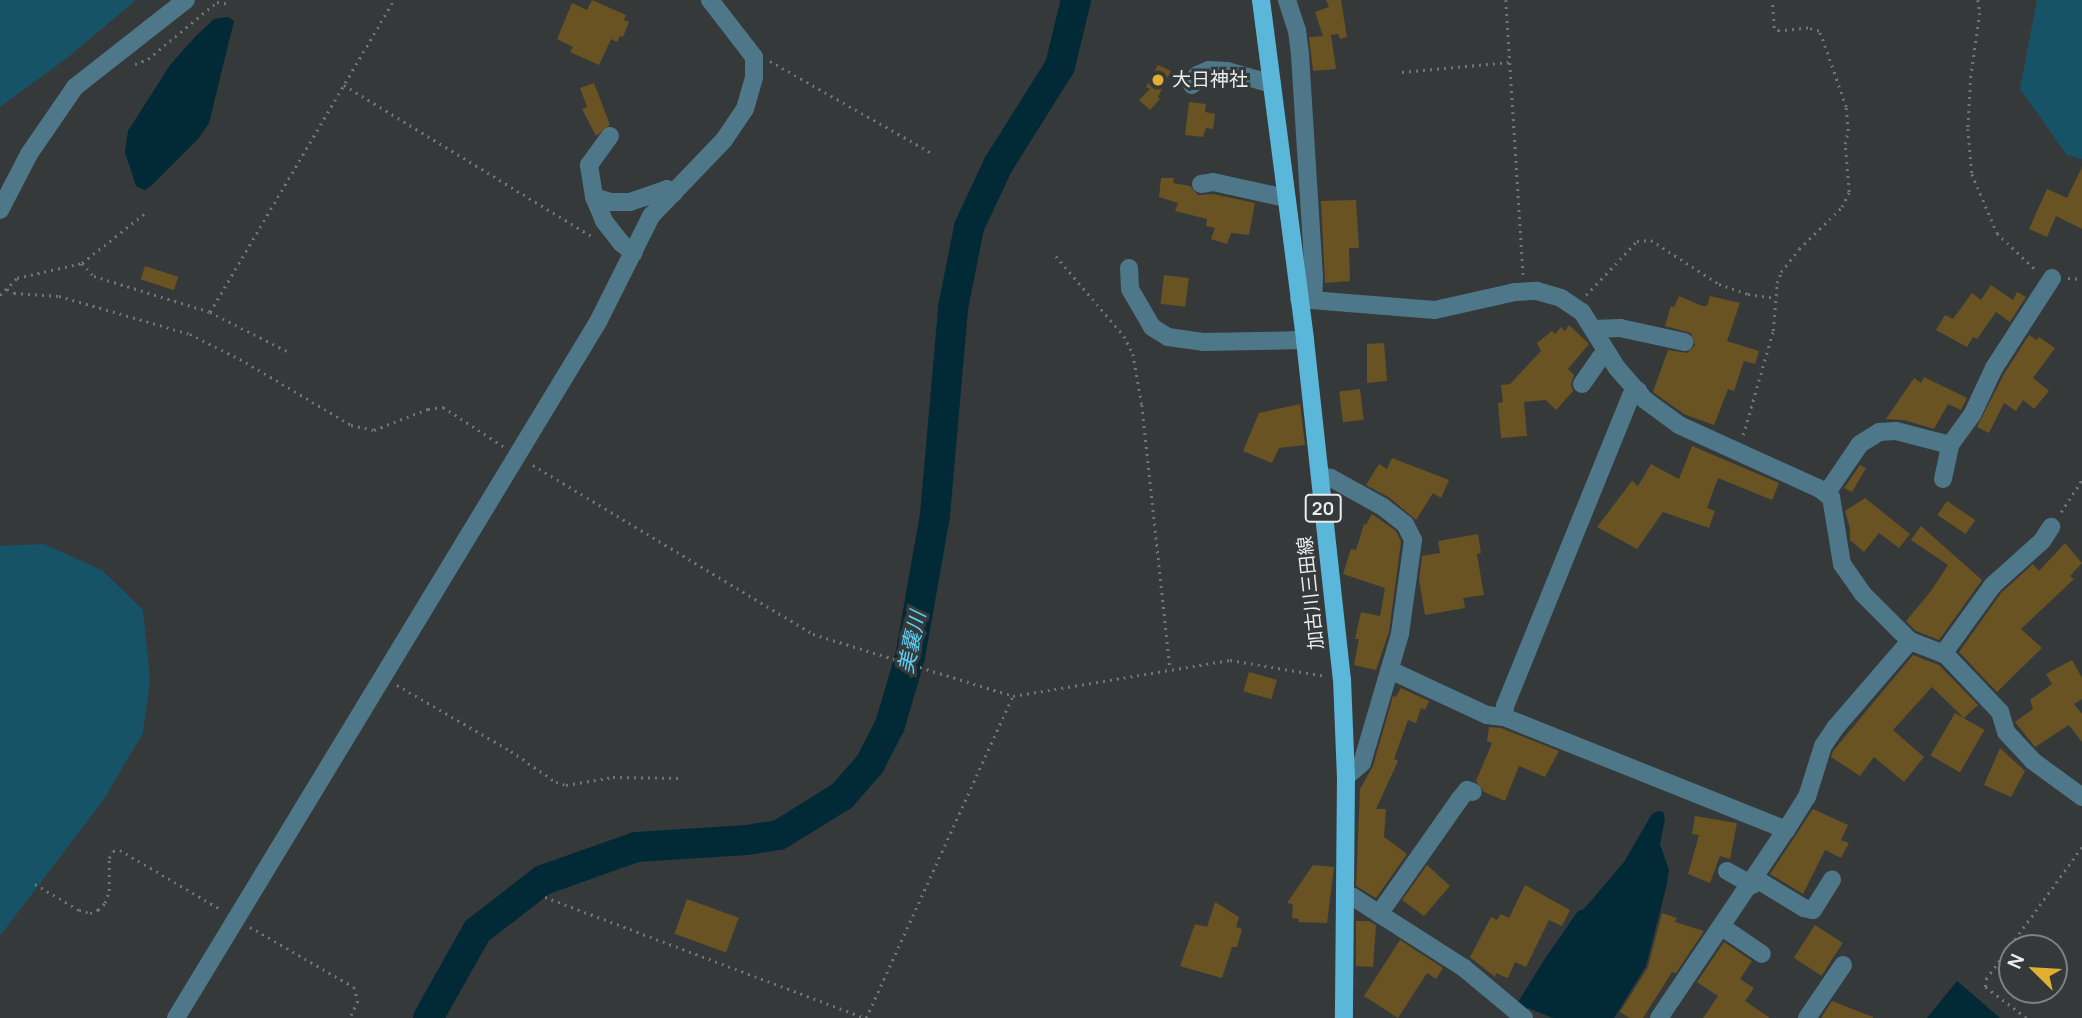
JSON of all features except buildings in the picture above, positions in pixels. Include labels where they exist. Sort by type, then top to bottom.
[{"type":"main road","name":"加古川三田線","points":[[1261,0],[1286,198],[1306,300],[1306,340],[1342,679],[1346,777],[1344,1018]]},
{"type":"street","points":[[0,210],[30,154],[75,87],[186,0]]},
{"type":"street","points":[[176,1018],[598,321],[651,216],[724,140],[745,109],[754,77],[754,57],[710,0]]},
{"type":"street","points":[[1287,0],[1297,30],[1300,55],[1314,276],[1306,300],[1435,310],[1523,291],[1537,291],[1561,298],[1582,312],[1608,354],[1638,391],[1679,425],[1826,494],[1830,498],[1842,564],[1862,593],[1910,641],[1943,654],[2000,712],[2007,732],[2033,761],[2082,797]]},
{"type":"street","points":[[1192,85],[1197,75],[1209,70],[1227,71],[1272,85]]},
{"type":"street","points":[[610,136],[589,164],[594,197],[604,221],[621,243],[634,253]]},
{"type":"street","points":[[1201,184],[1213,182],[1286,198]]},
{"type":"street","points":[[594,197],[610,202],[630,202],[667,189],[674,192]]},
{"type":"street","points":[[1129,268],[1129,289],[1152,327],[1168,337],[1203,342],[1306,340]]},
{"type":"street","points":[[1943,479],[1950,445],[1972,415],[1994,368],[2052,278]]},
{"type":"street","points":[[1592,330],[1620,328],[1684,342]]},
{"type":"street","points":[[1583,384],[1600,358],[1608,354]]},
{"type":"street","points":[[1504,717],[1505,706],[1631,396],[1638,391]]},
{"type":"street","points":[[1826,494],[1860,444],[1879,432],[1896,431],[1950,445]]},
{"type":"street","points":[[1320,476],[1331,478],[1382,507],[1405,524],[1413,540],[1400,634],[1390,670],[1362,763],[1346,777]]},
{"type":"street","points":[[1943,654],[1993,585],[2042,541],[2051,527]]},
{"type":"street","points":[[1659,1018],[1754,882],[1807,797],[1823,746],[1835,728],[1910,641]]},
{"type":"street","points":[[1390,670],[1487,715],[1504,717],[1786,830]]},
{"type":"street","points":[[1379,914],[1459,800],[1467,790],[1472,792]]},
{"type":"street","points":[[1727,871],[1804,908],[1813,909],[1832,880]]},
{"type":"street","points":[[1345,896],[1379,914],[1464,968],[1524,1018]]},
{"type":"street","points":[[1722,927],[1762,954]]},
{"type":"street","points":[[1807,1018],[1843,965]]},
{"type":"path","points":[[211,312],[394,0]]},
{"type":"path","points":[[1506,0],[1523,291]]},
{"type":"path","points":[[1739,452],[1773,331],[1781,272],[1799,248],[1842,207],[1849,192],[1844,144],[1848,131],[1846,107],[1819,31],[1808,28],[1779,32],[1774,28],[1772,0]]},
{"type":"path","points":[[1978,0],[1980,13],[1971,76],[1968,129],[1972,174],[1990,222],[1997,233],[2041,275],[2082,279]]},
{"type":"path","points":[[128,66],[148,59],[218,2],[230,4]]},
{"type":"path","points":[[754,57],[768,60],[934,155]]},
{"type":"path","points":[[1402,72],[1510,62]]},
{"type":"path","points":[[344,85],[599,241]]},
{"type":"path","points":[[0,295],[17,278],[82,263],[145,212]]},
{"type":"path","points":[[1574,307],[1637,242],[1651,240],[1719,284],[1748,294],[1776,298]]},
{"type":"path","points":[[1056,256],[1124,336],[1133,354],[1143,418],[1170,668]]},
{"type":"path","points":[[82,263],[94,276],[211,312],[288,351]]},
{"type":"path","points":[[7,289],[14,293],[59,296],[190,334],[240,359],[351,425],[374,430],[428,409],[443,407],[517,455],[813,634],[939,675],[1013,696],[1230,660],[1342,679]]},
{"type":"path","points":[[2051,527],[2082,480]]},
{"type":"path","points":[[382,677],[511,751],[556,782],[566,785],[613,777],[680,778]]},
{"type":"path","points":[[545,897],[866,1018],[1013,696]]},
{"type":"path","points":[[2026,1018],[1985,987],[1986,979],[2082,846]]},
{"type":"path","points":[[35,884],[79,911],[90,913],[98,910],[105,903],[109,891],[109,858],[113,851],[120,850],[354,987],[358,1001],[351,1018]]},
{"type":"shaded area","points":[[0,0],[136,0],[67,58],[0,107]]},
{"type":"shaded area","points":[[2037,0],[2082,0],[2082,159],[2067,155],[2020,89]]},
{"type":"shaded area","points":[[228,17],[234,21],[209,123],[198,139],[151,186],[145,190],[136,186],[125,152],[128,131],[170,65],[214,19]]},
{"type":"shaded area","points":[[44,544],[102,570],[143,610],[150,680],[143,733],[104,799],[0,936],[0,546]]},
{"type":"shaded area","points":[[1663,812],[1665,819],[1660,844],[1669,870],[1666,888],[1646,966],[1614,1018],[1553,1018],[1528,1008],[1526,1011],[1517,1004],[1544,960],[1578,911],[1584,909],[1624,862],[1652,814]]},
{"type":"shaded area","points":[[1957,981],[1985,1005],[2000,1018],[1927,1018]]},
{"type":"waterway","name":"美嚢川","points":[[428,1018],[477,931],[543,880],[636,847],[747,840],[779,835],[842,796],[870,764],[890,725],[910,657],[935,515],[953,308],[969,227],[998,165],[1060,66],[1076,0]]},
{"type":"place","name":"大日神社","points":[[1158,80]]}]
